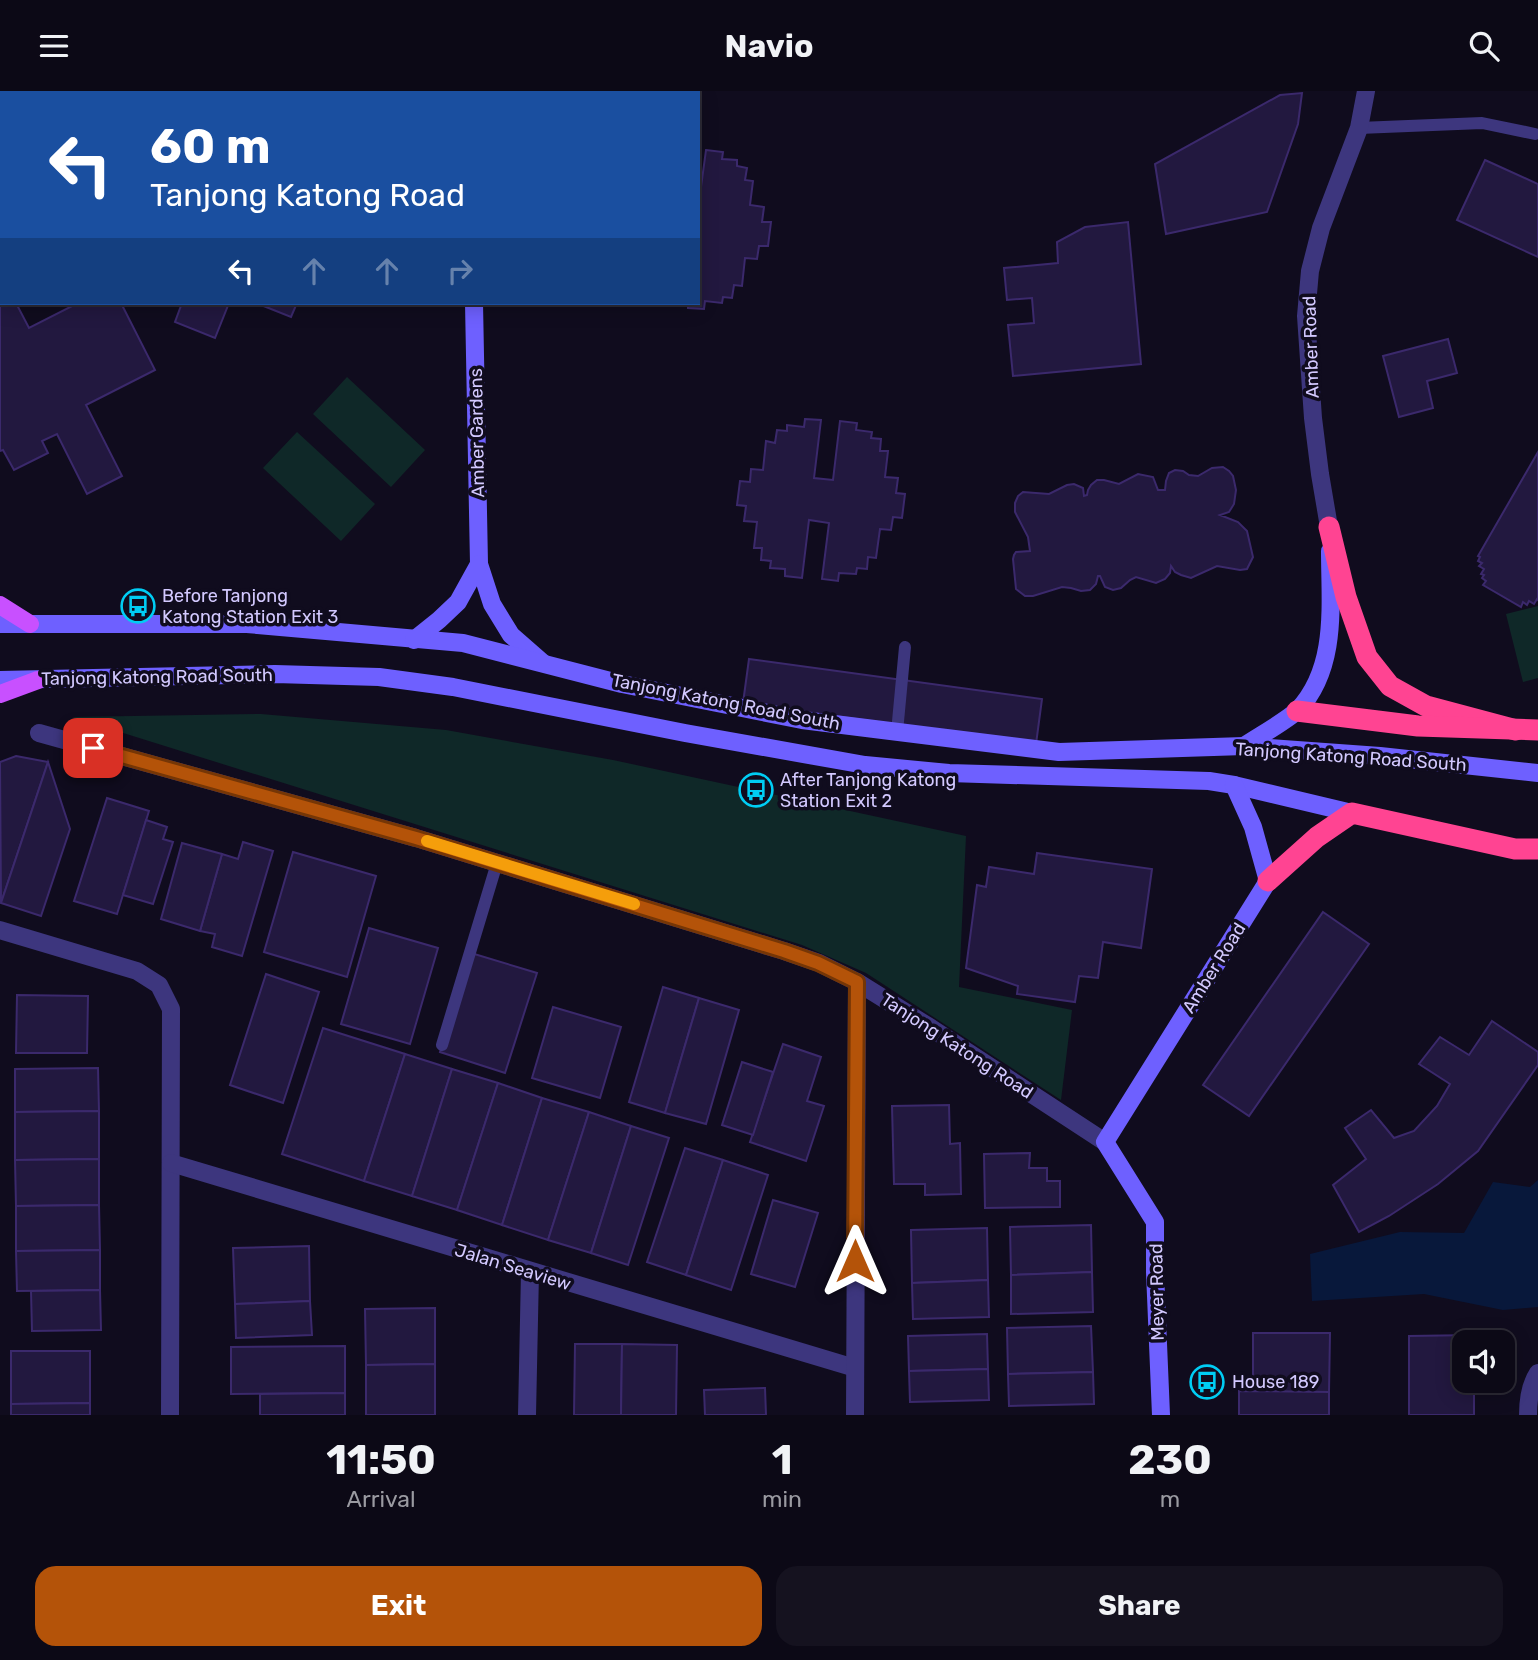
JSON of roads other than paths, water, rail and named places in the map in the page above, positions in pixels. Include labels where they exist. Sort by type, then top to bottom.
[{"type":"highway","points":[[1329,527],[1346,597],[1367,657],[1390,686],[1426,706],[1516,730]]},
{"type":"highway","points":[[1297,711],[1418,726],[1538,730]]},
{"type":"highway","points":[[1268,881],[1317,837],[1352,813],[1514,849],[1538,849]]},
{"type":"main road","name":"Amber Gardens","points":[[474,305],[479,563]]},
{"type":"main road","points":[[1244,746],[1297,711],[1314,687],[1327,650],[1330,628],[1329,527]]},
{"type":"main road","points":[[414,640],[458,602],[479,563]]},
{"type":"main road","points":[[479,563],[492,604],[511,635],[545,665]]},
{"type":"main road","points":[[0,605],[30,624]]},
{"type":"main road","name":"Tanjong Katong Road South","points":[[0,624],[247,624],[463,643],[622,684],[802,720],[1059,753],[1244,746],[1380,756],[1538,773]]},
{"type":"main road","name":"Tanjong Katong Road South","points":[[0,680],[275,674],[379,677],[453,687],[710,738],[865,765],[950,772],[1209,781],[1352,813]]},
{"type":"main road","points":[[0,694],[38,680]]},
{"type":"main road","points":[[1234,785],[1252,827],[1268,881]]},
{"type":"main road","name":"Amber Road","points":[[1105,1142],[1268,881]]},
{"type":"main road","name":"Meyer Road","points":[[1105,1142],[1156,1222],[1155,1272],[1161,1415]]},
{"type":"street","name":"Amber Road","points":[[1329,527],[1320,474],[1306,316],[1310,271],[1321,228],[1359,128],[1366,91]]},
{"type":"street","name":"Tanjong Katong Road","points":[[39,733],[416,838],[818,963],[857,982],[1105,1142]]},
{"type":"street","points":[[0,930],[137,971],[159,985],[171,1009],[170,1415]]},
{"type":"street","points":[[855,1415],[857,982]]},
{"type":"street","name":"Jalan Seaview","points":[[171,1163],[855,1368]]},
{"type":"street","points":[[527,1415],[530,1272]]},
{"type":"street","points":[[1528,1415],[1528,1404],[1538,1373]]},
{"type":"lane","points":[[1359,128],[1482,123],[1535,134]]},
{"type":"lane","points":[[897,732],[905,647]]},
{"type":"lane","points":[[442,1045],[497,863]]},
{"type":"water","points":[[1538,1180],[1538,1307],[1503,1310],[1424,1294],[1312,1301],[1310,1254],[1400,1232],[1464,1233],[1493,1182],[1530,1187]]},
{"type":"place","name":"Before Tanjong Katong Station Exit 3","points":[[138,606]]},
{"type":"place","name":"After Tanjong Katong Station Exit 2","points":[[756,790]]},
{"type":"place","name":"House 189","points":[[1207,1382]]}]
